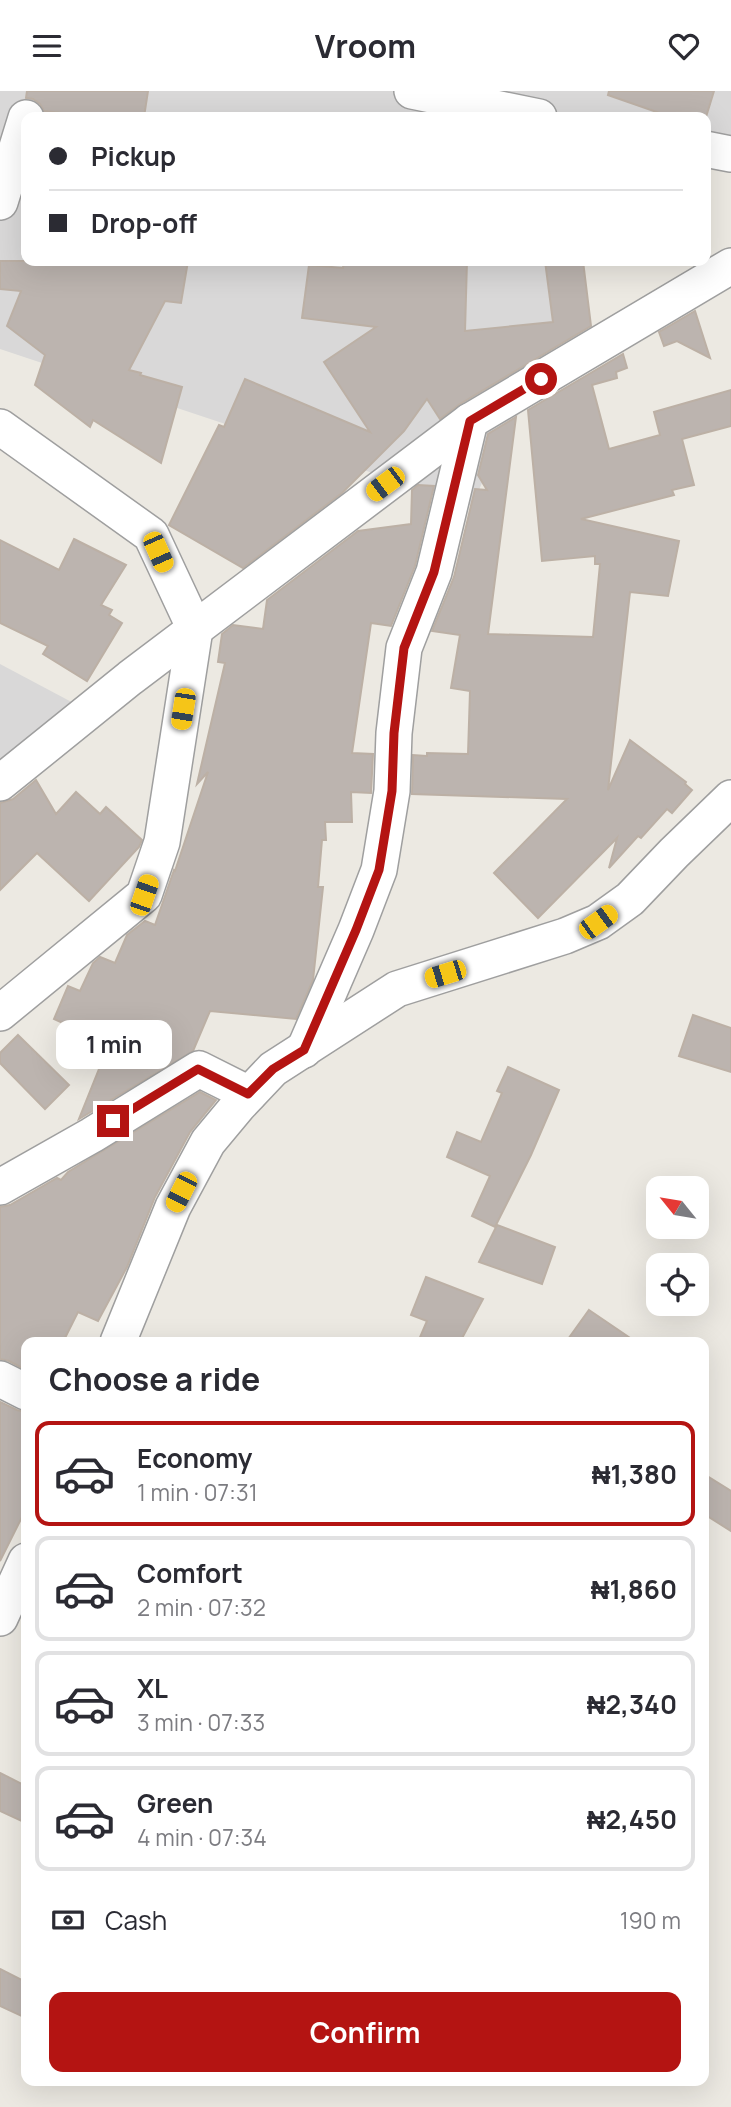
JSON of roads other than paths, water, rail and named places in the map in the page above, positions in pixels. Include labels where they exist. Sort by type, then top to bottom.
[{"type":"street","points":[[28,112],[34,91]]},
{"type":"street","points":[[412,91],[460,97],[519,112]]},
{"type":"street","points":[[0,202],[21,134]]},
{"type":"street","points":[[711,150],[731,154]]},
{"type":"street","points":[[0,783],[130,678],[470,421],[731,265]]},
{"type":"street","points":[[304,1050],[379,870],[392,791],[394,733],[404,648],[434,572],[470,421]]},
{"type":"street","points":[[0,427],[150,535],[195,629],[162,842],[144,895],[0,1013]]},
{"type":"street","points":[[120,1337],[188,1177],[208,1142],[273,1069],[397,989],[565,936],[598,922],[630,899],[731,798]]},
{"type":"street","points":[[0,1187],[92,1135],[198,1069],[248,1094]]},
{"type":"street","points":[[0,1379],[21,1390]]},
{"type":"street","points":[[0,1618],[14,1572]]}]
